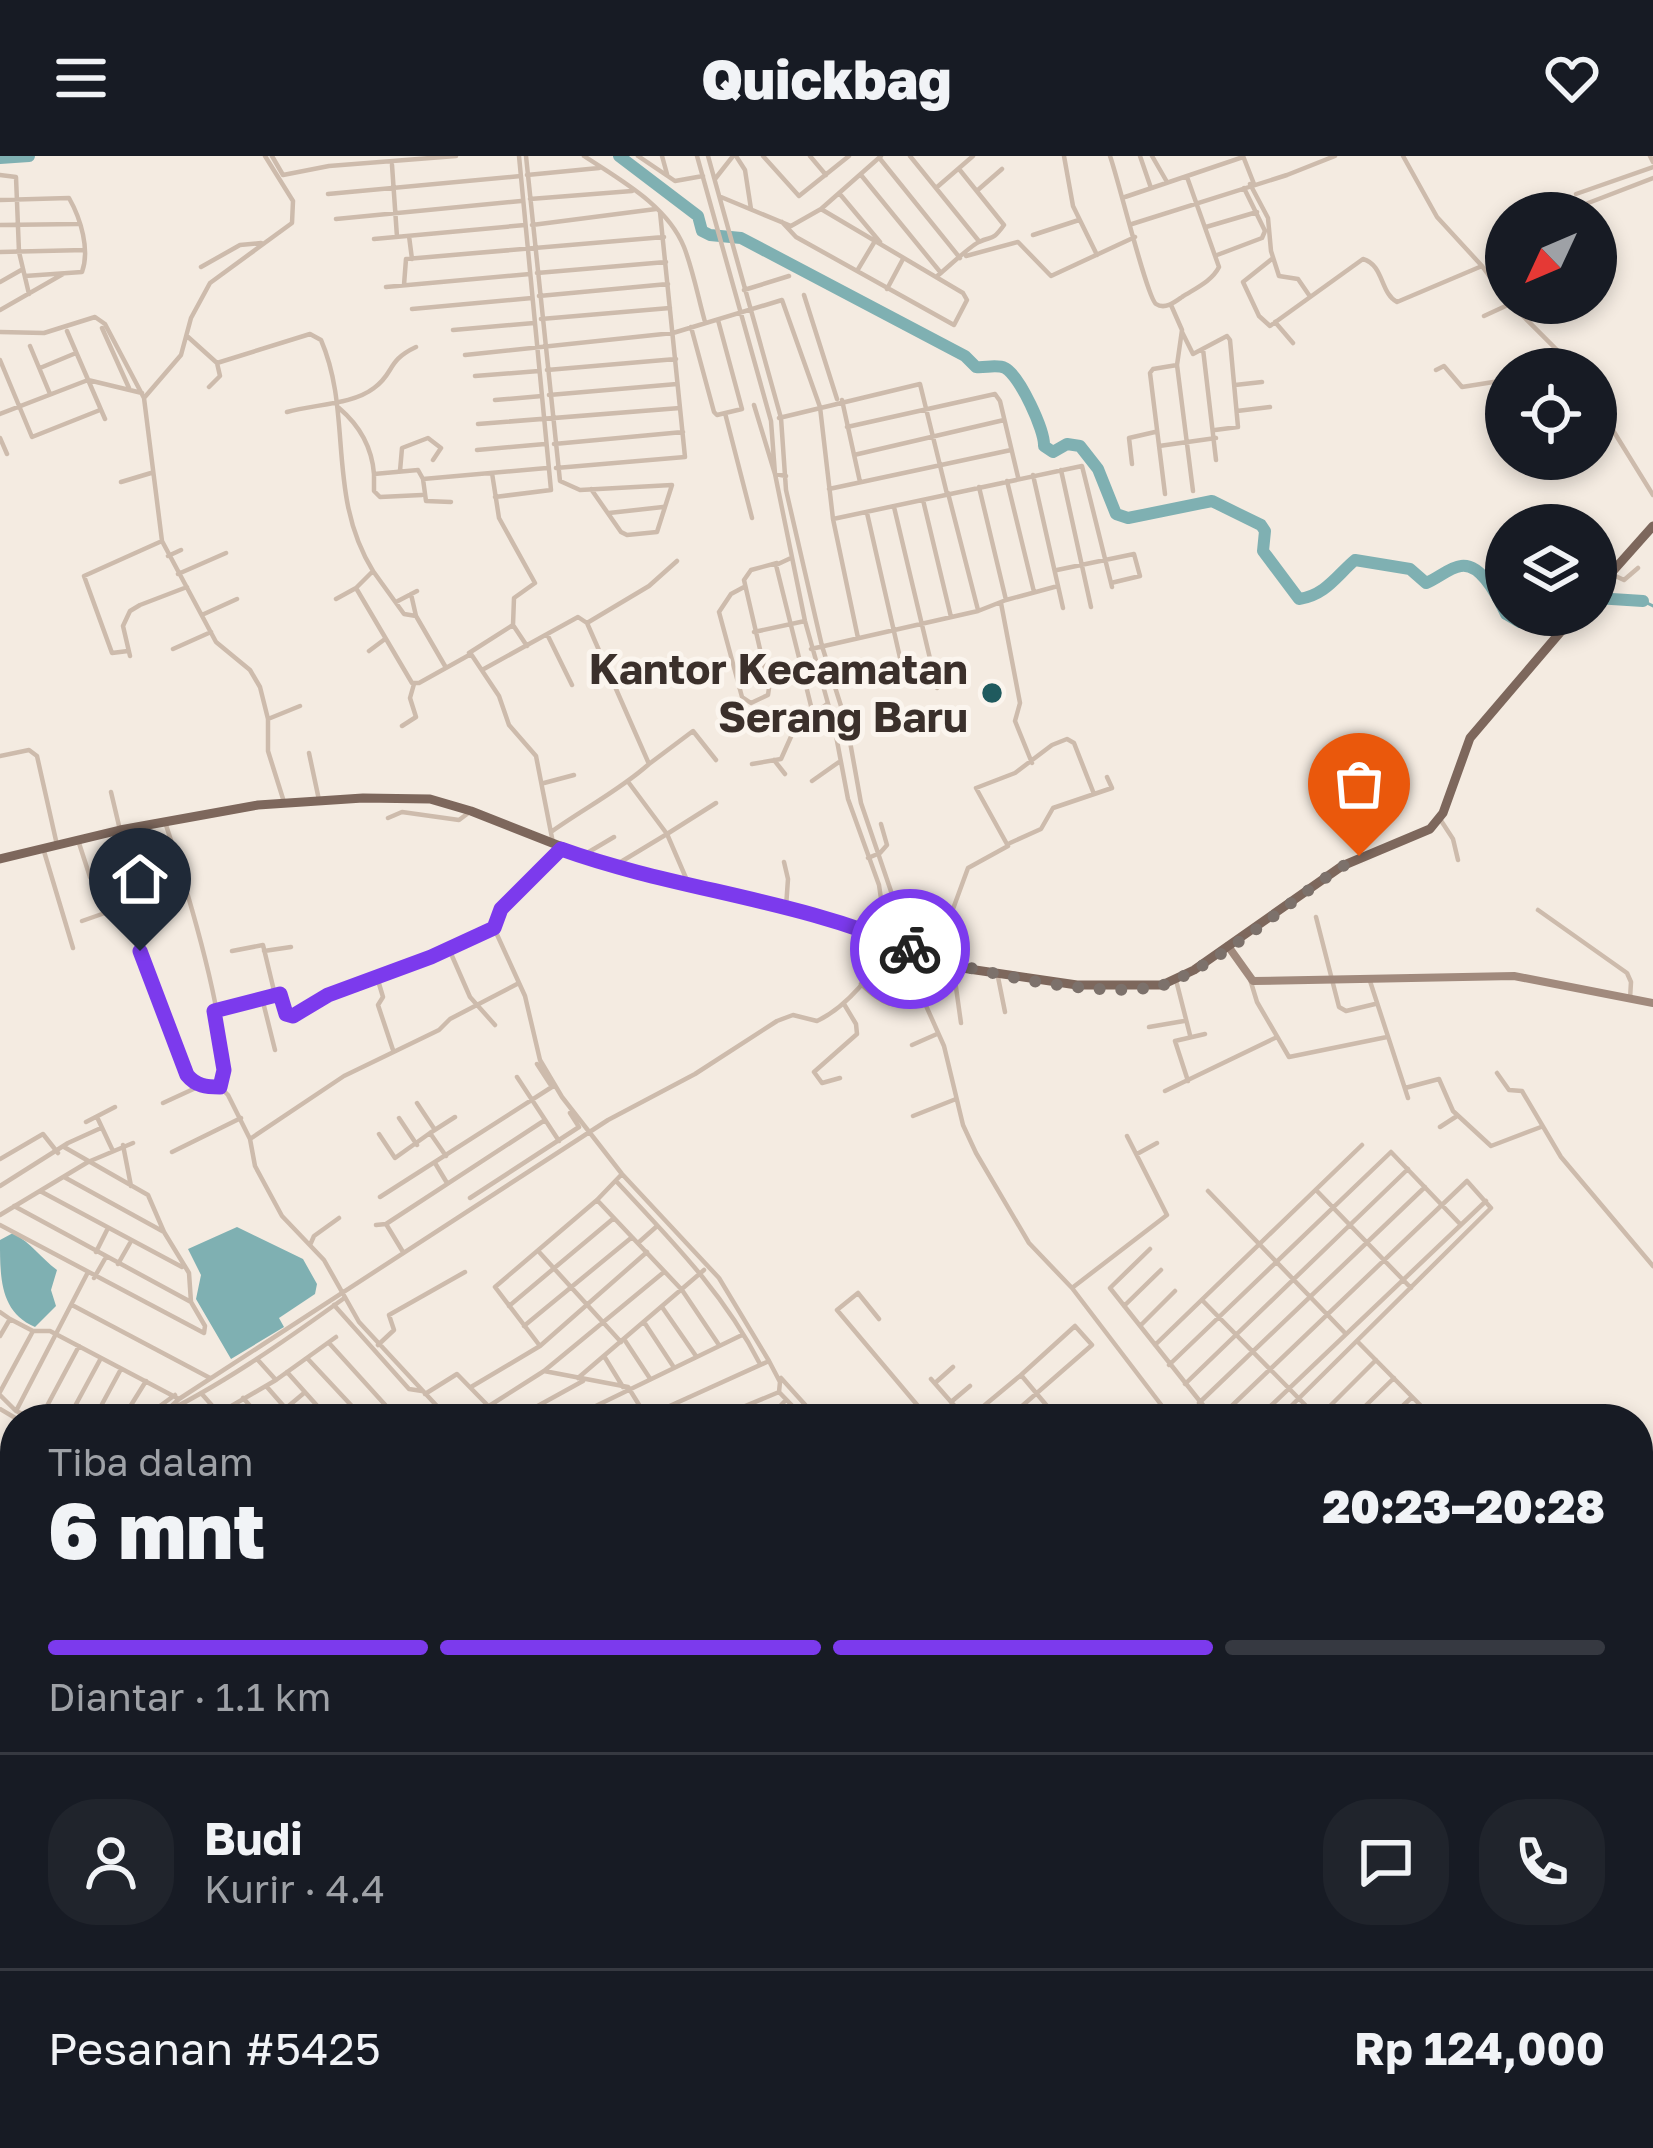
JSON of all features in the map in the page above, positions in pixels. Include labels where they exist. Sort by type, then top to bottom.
[{"type":"main road","points":[[1617,565],[1653,526]]},
{"type":"main road","points":[[0,859],[165,821],[284,803],[420,798],[471,811],[612,867],[786,907],[953,966],[1106,987],[1157,986],[1176,980],[1342,866],[1424,832],[1440,819],[1470,739],[1557,636]]},
{"type":"street","points":[[269,156],[283,176],[329,166],[456,156]]},
{"type":"street","points":[[143,396],[174,365],[210,283],[290,226],[292,201],[269,156]]},
{"type":"street","points":[[495,497],[550,492],[554,444],[545,395],[523,156]]},
{"type":"street","points":[[584,156],[658,210],[683,247],[704,322]]},
{"type":"street","points":[[638,156],[679,181],[703,176]]},
{"type":"street","points":[[662,156],[668,177]]},
{"type":"street","points":[[697,156],[766,400],[775,474]]},
{"type":"street","points":[[168,1404],[257,1359],[404,1252],[589,1133],[777,1021],[797,1015],[817,1022],[844,1004],[893,942],[894,899],[861,802],[848,725],[822,646],[786,476],[781,418],[708,156]]},
{"type":"street","points":[[715,179],[734,156],[745,170],[751,209]]},
{"type":"street","points":[[763,156],[799,196],[849,156]]},
{"type":"street","points":[[810,156],[826,176]]},
{"type":"street","points":[[910,156],[979,242]]},
{"type":"street","points":[[937,188],[973,156]]},
{"type":"street","points":[[1064,156],[1070,194],[1097,254]]},
{"type":"street","points":[[1109,156],[1152,301],[1160,305],[1171,305],[1217,273],[1217,255],[1187,177]]},
{"type":"street","points":[[1140,156],[1150,188]]},
{"type":"street","points":[[1152,156],[1168,182]]},
{"type":"street","points":[[1124,197],[1243,156],[1257,212],[1268,232]]},
{"type":"street","points":[[1132,224],[1335,156]]},
{"type":"street","points":[[1273,258],[1243,282],[1262,320],[1270,326],[1363,259],[1376,267],[1391,300],[1397,302],[1485,269],[1437,217],[1403,156]]},
{"type":"street","points":[[721,197],[794,225],[880,157],[963,257]]},
{"type":"street","points":[[1581,192],[1652,161]]},
{"type":"street","points":[[392,163],[398,237]]},
{"type":"street","points":[[328,194],[602,168]]},
{"type":"street","points":[[938,275],[979,242],[988,242],[1004,225],[959,169]]},
{"type":"street","points":[[977,191],[1002,169]]},
{"type":"street","points":[[860,173],[938,275]]},
{"type":"street","points":[[0,175],[16,176],[19,252],[29,294]]},
{"type":"street","points":[[1617,192],[1653,178]]},
{"type":"street","points":[[1249,185],[1268,218],[1279,276],[1298,279],[1309,295]]},
{"type":"street","points":[[336,219],[634,190]]},
{"type":"street","points":[[782,222],[796,238],[952,326],[967,297],[884,246],[839,193]]},
{"type":"street","points":[[0,200],[69,198],[85,250],[82,272],[24,272],[0,282]]},
{"type":"street","points":[[820,209],[884,246]]},
{"type":"street","points":[[374,239],[658,210]]},
{"type":"street","points":[[423,478],[685,457],[658,210]]},
{"type":"street","points":[[1206,227],[1257,212]]},
{"type":"street","points":[[1034,236],[1079,220]]},
{"type":"street","points":[[0,225],[80,224]]},
{"type":"street","points":[[1217,255],[1268,232]]},
{"type":"street","points":[[409,236],[412,259]]},
{"type":"street","points":[[404,285],[403,261],[412,259],[664,237]]},
{"type":"street","points":[[963,257],[1018,242],[1051,277],[1135,237]]},
{"type":"street","points":[[856,271],[874,242]]},
{"type":"street","points":[[201,267],[240,245],[264,244]]},
{"type":"street","points":[[722,250],[734,249]]},
{"type":"street","points":[[2,253],[85,250]]},
{"type":"street","points":[[887,289],[902,259]]},
{"type":"street","points":[[386,286],[666,262]]},
{"type":"street","points":[[0,310],[63,274]]},
{"type":"street","points":[[744,290],[789,276]]},
{"type":"street","points":[[412,309],[668,284]]},
{"type":"street","points":[[804,296],[840,401],[860,482]]},
{"type":"street","points":[[465,355],[673,333],[750,312],[777,299],[786,304],[820,407],[833,519],[858,638]]},
{"type":"street","points":[[1171,305],[1190,352]]},
{"type":"street","points":[[453,330],[670,308]]},
{"type":"street","points":[[0,332],[44,333],[94,317],[105,324],[143,396],[161,542],[224,651],[253,674],[268,719],[268,751],[284,803]]},
{"type":"street","points":[[717,319],[742,409]]},
{"type":"street","points":[[1276,322],[1293,343]]},
{"type":"street","points":[[1530,324],[1553,348]]},
{"type":"street","points":[[691,327],[714,412],[766,400]]},
{"type":"street","points":[[101,328],[129,388]]},
{"type":"street","points":[[1182,330],[1177,365],[1192,491]]},
{"type":"street","points":[[67,331],[105,419]]},
{"type":"street","points":[[217,363],[315,335],[324,347],[337,403],[341,483],[364,557],[406,616],[416,616]]},
{"type":"street","points":[[187,336],[217,363],[220,376],[209,387]]},
{"type":"street","points":[[1159,446],[1238,428],[1227,336],[1178,355]]},
{"type":"street","points":[[30,346],[50,394]]},
{"type":"street","points":[[287,412],[337,403],[374,388],[396,356],[416,347]]},
{"type":"street","points":[[1203,349],[1216,460]]},
{"type":"street","points":[[40,368],[76,353]]},
{"type":"street","points":[[476,376],[676,359]]},
{"type":"street","points":[[0,360],[32,437],[100,410]]},
{"type":"street","points":[[1166,494],[1150,373],[1153,368],[1177,365]]},
{"type":"street","points":[[1436,370],[1444,366],[1462,387],[1485,383]]},
{"type":"street","points":[[0,414],[88,380],[129,388],[143,396]]},
{"type":"street","points":[[1235,385],[1262,382]]},
{"type":"street","points":[[771,421],[917,383],[922,386],[978,611]]},
{"type":"street","points":[[495,400],[677,384]]},
{"type":"street","points":[[847,428],[995,394],[1018,478]]},
{"type":"street","points":[[337,403],[372,453],[374,491],[380,496],[422,495]]},
{"type":"street","points":[[754,405],[775,474],[839,762],[893,942]]},
{"type":"street","points":[[1237,412],[1270,407]]},
{"type":"street","points":[[478,424],[680,408]]},
{"type":"street","points":[[725,413],[752,518]]},
{"type":"street","points":[[548,420],[545,444],[552,468],[564,485],[591,489],[672,485],[657,532],[627,536],[591,489]]},
{"type":"street","points":[[854,455],[1004,420]]},
{"type":"street","points":[[554,444],[683,432]]},
{"type":"street","points":[[1132,464],[1129,438],[1156,432]]},
{"type":"street","points":[[1617,437],[1653,495]]},
{"type":"street","points":[[0,438],[7,454]]},
{"type":"street","points":[[400,471],[402,448],[428,438],[441,448],[433,460]]},
{"type":"street","points":[[477,450],[545,444]]},
{"type":"street","points":[[830,489],[1011,450]]},
{"type":"street","points":[[833,519],[1076,465],[1084,470],[1106,558],[1112,585],[1140,573],[1133,554],[1106,558],[1055,571]]},
{"type":"street","points":[[1061,470],[1091,608]]},
{"type":"street","points":[[374,474],[421,471],[422,495],[429,503],[451,502]]},
{"type":"street","points":[[121,482],[151,472]]},
{"type":"street","points":[[492,473],[501,521],[535,583],[514,598],[513,625],[527,646]]},
{"type":"street","points":[[775,474],[786,476]]},
{"type":"street","points":[[1033,475],[1063,608]]},
{"type":"street","points":[[1007,481],[1034,592]]},
{"type":"street","points":[[979,487],[1020,703],[1014,718],[1032,763]]},
{"type":"street","points":[[923,500],[951,617]]},
{"type":"street","points":[[609,513],[666,507]]},
{"type":"street","points":[[895,507],[937,688]]},
{"type":"street","points":[[868,513],[903,671]]},
{"type":"street","points":[[161,542],[84,576],[112,653],[129,654],[123,626],[130,611],[187,587]]},
{"type":"street","points":[[168,556],[181,550]]},
{"type":"street","points":[[178,574],[226,553]]},
{"type":"street","points":[[744,587],[731,594],[719,612],[742,698],[748,703],[769,693],[744,577],[751,570],[791,558]]},
{"type":"street","points":[[587,623],[649,586],[677,561]]},
{"type":"street","points":[[777,563],[812,714]]},
{"type":"street","points":[[1617,576],[1624,580],[1638,568]]},
{"type":"street","points":[[336,599],[373,571]]},
{"type":"street","points":[[811,649],[978,611],[1058,586]]},
{"type":"street","points":[[356,588],[414,684]]},
{"type":"street","points":[[396,602],[414,593],[416,616],[445,666]]},
{"type":"street","points":[[204,614],[237,598]]},
{"type":"street","points":[[482,670],[578,617],[587,623],[649,764]]},
{"type":"street","points":[[754,632],[805,621]]},
{"type":"street","points":[[402,726],[416,718],[410,698],[414,684],[513,625]]},
{"type":"street","points":[[173,649],[211,632]]},
{"type":"street","points":[[548,634],[572,685]]},
{"type":"street","points":[[369,650],[385,639]]},
{"type":"street","points":[[470,653],[500,696],[509,725],[536,756],[557,847],[501,909],[494,928],[519,983],[540,1060],[579,1126],[470,1198]]},
{"type":"street","points":[[752,764],[785,755],[794,730],[827,704]]},
{"type":"street","points":[[268,719],[300,706]]},
{"type":"street","points":[[551,832],[629,783],[693,731],[716,760]]},
{"type":"street","points":[[1009,843],[976,791],[1032,763],[1052,745],[1071,740],[1094,794]]},
{"type":"street","points":[[0,756],[29,750],[37,756],[57,845]]},
{"type":"street","points":[[309,753],[319,800]]},
{"type":"street","points":[[774,759],[785,774]]},
{"type":"street","points":[[812,781],[839,762]]},
{"type":"street","points":[[542,783],[574,775]]},
{"type":"street","points":[[940,962],[952,909],[968,868],[1045,825],[1053,808],[1112,788],[1107,777]]},
{"type":"street","points":[[629,783],[668,834],[689,885]]},
{"type":"street","points":[[111,791],[120,830]]},
{"type":"street","points":[[612,867],[716,803]]},
{"type":"street","points":[[388,818],[402,812],[459,820],[471,811]]},
{"type":"street","points":[[1440,819],[1454,839],[1458,860]]},
{"type":"street","points":[[165,821],[199,928],[224,1070],[220,1087],[241,1118],[255,1166],[282,1216],[324,1260],[342,1296],[378,1345],[434,1404]]},
{"type":"street","points":[[868,858],[880,854],[886,845],[881,824]]},
{"type":"street","points":[[583,856],[614,836]]},
{"type":"street","points":[[78,840],[90,877],[130,920],[184,1070],[200,1086]]},
{"type":"street","points":[[43,848],[73,948]]},
{"type":"street","points":[[784,862],[786,907]]},
{"type":"street","points":[[894,899],[919,899],[928,908],[952,909]]},
{"type":"street","points":[[82,921],[122,907]]},
{"type":"street","points":[[1538,910],[1627,973],[1630,998]]},
{"type":"street","points":[[1316,917],[1342,1010],[1375,1004]]},
{"type":"street","points":[[214,1011],[280,994],[291,1016],[320,999],[494,928]]},
{"type":"street","points":[[232,951],[262,944],[274,995]]},
{"type":"street","points":[[1228,946],[1250,979],[1284,1054],[1292,1058],[1387,1037]]},
{"type":"street","points":[[264,951],[291,947]]},
{"type":"street","points":[[449,949],[463,986],[495,1025]]},
{"type":"street","points":[[914,951],[923,999],[947,1056],[956,1099],[976,1153],[1022,1232],[1072,1288],[1161,1404]]},
{"type":"street","points":[[953,966],[961,1023]]},
{"type":"street","points":[[998,975],[1005,1012]]},
{"type":"street","points":[[1250,979],[1514,976],[1653,1004]]},
{"type":"street","points":[[376,977],[383,997],[379,1010],[393,1050]]},
{"type":"street","points":[[1369,977],[1408,1098]]},
{"type":"street","points":[[1176,980],[1190,1035]]},
{"type":"street","points":[[250,1139],[344,1076],[435,1033],[519,983]]},
{"type":"street","points":[[861,984],[893,1007],[923,999]]},
{"type":"street","points":[[262,998],[275,1050]]},
{"type":"street","points":[[840,1078],[822,1083],[814,1072],[856,1034],[856,1024],[844,1004]]},
{"type":"street","points":[[1149,1027],[1187,1021]]},
{"type":"street","points":[[912,1045],[937,1034]]},
{"type":"street","points":[[1188,1081],[1175,1040],[1205,1034]]},
{"type":"street","points":[[1166,1091],[1276,1037]]},
{"type":"street","points":[[537,1064],[622,1174],[726,1286],[780,1382],[779,1392],[790,1404]]},
{"type":"street","points":[[1497,1073],[1509,1090],[1522,1091],[1541,1127],[1585,1188],[1653,1266]]},
{"type":"street","points":[[518,1077],[559,1141]]},
{"type":"street","points":[[1405,1088],[1439,1079],[1457,1116],[1496,1146],[1541,1127]]},
{"type":"street","points":[[164,1103],[200,1086],[220,1087]]},
{"type":"street","points":[[380,1197],[553,1086]]},
{"type":"street","points":[[913,1116],[956,1099]]},
{"type":"street","points":[[417,1102],[446,1156]]},
{"type":"street","points":[[86,1122],[115,1107]]},
{"type":"street","points":[[1440,1127],[1457,1116]]},
{"type":"street","points":[[97,1117],[112,1149]]},
{"type":"street","points":[[379,1135],[395,1158],[455,1117]]},
{"type":"street","points":[[172,1152],[241,1118]]},
{"type":"street","points":[[399,1118],[417,1145]]},
{"type":"street","points":[[376,1225],[386,1224],[545,1120]]},
{"type":"street","points":[[0,1186],[101,1127]]},
{"type":"street","points":[[0,1159],[43,1134],[58,1153]]},
{"type":"street","points":[[1072,1288],[1167,1216],[1127,1136]]},
{"type":"street","points":[[0,1215],[112,1149],[133,1143]]},
{"type":"street","points":[[1137,1154],[1157,1144]]},
{"type":"street","points":[[123,1145],[131,1186]]},
{"type":"street","points":[[1155,1346],[1362,1145]]},
{"type":"street","points":[[0,1225],[202,1334],[206,1328],[191,1302],[187,1270],[150,1197],[64,1147]]},
{"type":"street","points":[[1169,1364],[1391,1152],[1461,1225]]},
{"type":"street","points":[[435,1163],[447,1184]]},
{"type":"street","points":[[1185,1384],[1408,1169]]},
{"type":"street","points":[[540,1346],[496,1286],[622,1174]]},
{"type":"street","points":[[64,1178],[164,1232]]},
{"type":"street","points":[[616,1180],[702,1272],[760,1364]]},
{"type":"street","points":[[1233,1404],[1467,1181],[1491,1208],[1293,1404]]},
{"type":"street","points":[[1150,1249],[1110,1288],[1199,1403],[1425,1187]]},
{"type":"street","points":[[1316,1190],[1411,1288]]},
{"type":"street","points":[[40,1191],[187,1270]]},
{"type":"street","points":[[1208,1191],[1346,1334]]},
{"type":"street","points":[[597,1200],[682,1290],[719,1345]]},
{"type":"street","points":[[1273,1404],[1486,1201]]},
{"type":"street","points":[[14,1206],[191,1302]]},
{"type":"street","points":[[310,1245],[339,1218]]},
{"type":"street","points":[[509,1306],[614,1219]]},
{"type":"street","points":[[386,1224],[404,1252]]},
{"type":"street","points":[[524,1326],[657,1225]]},
{"type":"street","points":[[96,1252],[107,1230]]},
{"type":"street","points":[[118,1264],[130,1243]]},
{"type":"street","points":[[539,1251],[623,1340],[649,1377]]},
{"type":"street","points":[[471,1387],[540,1346],[647,1252]]},
{"type":"street","points":[[22,1404],[72,1305],[106,1257]]},
{"type":"street","points":[[540,1404],[582,1379],[708,1266]]},
{"type":"street","points":[[1124,1306],[1161,1270]]},
{"type":"street","points":[[378,1345],[394,1330],[388,1316],[465,1272]]},
{"type":"street","points":[[492,1404],[544,1371],[664,1272]]},
{"type":"street","points":[[1139,1326],[1175,1291]]},
{"type":"street","points":[[879,1318],[857,1293],[837,1310],[917,1404]]},
{"type":"street","points":[[174,1404],[201,1394],[342,1296]]},
{"type":"street","points":[[1202,1300],[1304,1404]]},
{"type":"street","points":[[72,1305],[212,1382]]},
{"type":"street","points":[[334,1305],[410,1390],[423,1393],[455,1374],[487,1404]]},
{"type":"street","points":[[662,1307],[696,1356]]},
{"type":"street","points":[[0,1312],[33,1331],[48,1330],[179,1399]]},
{"type":"street","points":[[0,1336],[10,1318]]},
{"type":"street","points":[[644,1322],[673,1366]]},
{"type":"street","points":[[985,1404],[1075,1326],[1092,1345],[1024,1404]]},
{"type":"street","points":[[0,1394],[33,1331]]},
{"type":"street","points":[[596,1404],[744,1334]]},
{"type":"street","points":[[236,1404],[336,1337]]},
{"type":"street","points":[[1357,1341],[1419,1404]]},
{"type":"street","points":[[328,1342],[383,1404]]},
{"type":"street","points":[[46,1404],[79,1346]]},
{"type":"street","points":[[604,1356],[635,1404]]},
{"type":"street","points":[[76,1404],[101,1358]]},
{"type":"street","points":[[308,1358],[350,1404]]},
{"type":"street","points":[[257,1359],[276,1380]]},
{"type":"street","points":[[1333,1404],[1376,1360]]},
{"type":"street","points":[[673,1404],[769,1361]]},
{"type":"street","points":[[952,1367],[933,1381],[951,1402],[970,1386]]},
{"type":"street","points":[[102,1404],[121,1369]]},
{"type":"street","points":[[773,1369],[804,1404]]},
{"type":"street","points":[[544,1371],[626,1387]]},
{"type":"street","points":[[287,1372],[315,1404]]},
{"type":"street","points":[[1021,1375],[1046,1404]]},
{"type":"street","points":[[1367,1404],[1394,1378]]},
{"type":"street","points":[[132,1404],[146,1381]]},
{"type":"street","points":[[265,1386],[281,1404]]},
{"type":"street","points":[[291,1404],[304,1392]]},
{"type":"street","points":[[750,1404],[779,1392]]},
{"type":"street","points":[[201,1394],[210,1404]]},
{"type":"street","points":[[1404,1404],[1412,1396]]},
{"type":"street","points":[[243,1398],[248,1404]]},
{"type":"street","points":[[782,1404],[786,1400]]},
{"type":"water","points":[[237,1227],[303,1259],[317,1284],[315,1294],[279,1318],[284,1327],[231,1359],[196,1299],[201,1275],[188,1249]]},
{"type":"water","points":[[13,1233],[57,1270],[51,1290],[56,1306],[35,1327],[15,1312],[4,1292],[0,1240]]},
{"type":"waterway","points":[[0,158],[29,156]]},
{"type":"waterway","points":[[619,156],[698,216],[702,231],[741,238],[965,356],[976,367],[1005,368],[1030,404],[1044,446],[1053,452],[1067,444],[1080,446],[1098,469],[1116,514],[1128,518],[1212,501],[1261,525],[1263,551],[1299,599],[1324,589],[1355,560],[1410,569],[1426,583],[1461,566],[1485,579]]},
{"type":"waterway","points":[[1617,599],[1643,601]]},
{"type":"waterway","points":[[1643,601],[1653,606]]},
{"type":"way so far","points":[[910,949],[953,966],[1021,979],[1077,986],[1162,986],[1193,970],[1359,856]]},
{"type":"place","name":"Kantor Kecamatan Serang Baru","points":[[992,693]]},
{"type":"route","points":[[140,951],[187,1075],[196,1084],[220,1087],[224,1058],[214,1011],[280,994],[286,1014],[293,1016],[328,995],[398,971],[494,928],[501,909],[561,849],[650,878],[809,912],[910,949]]}]
